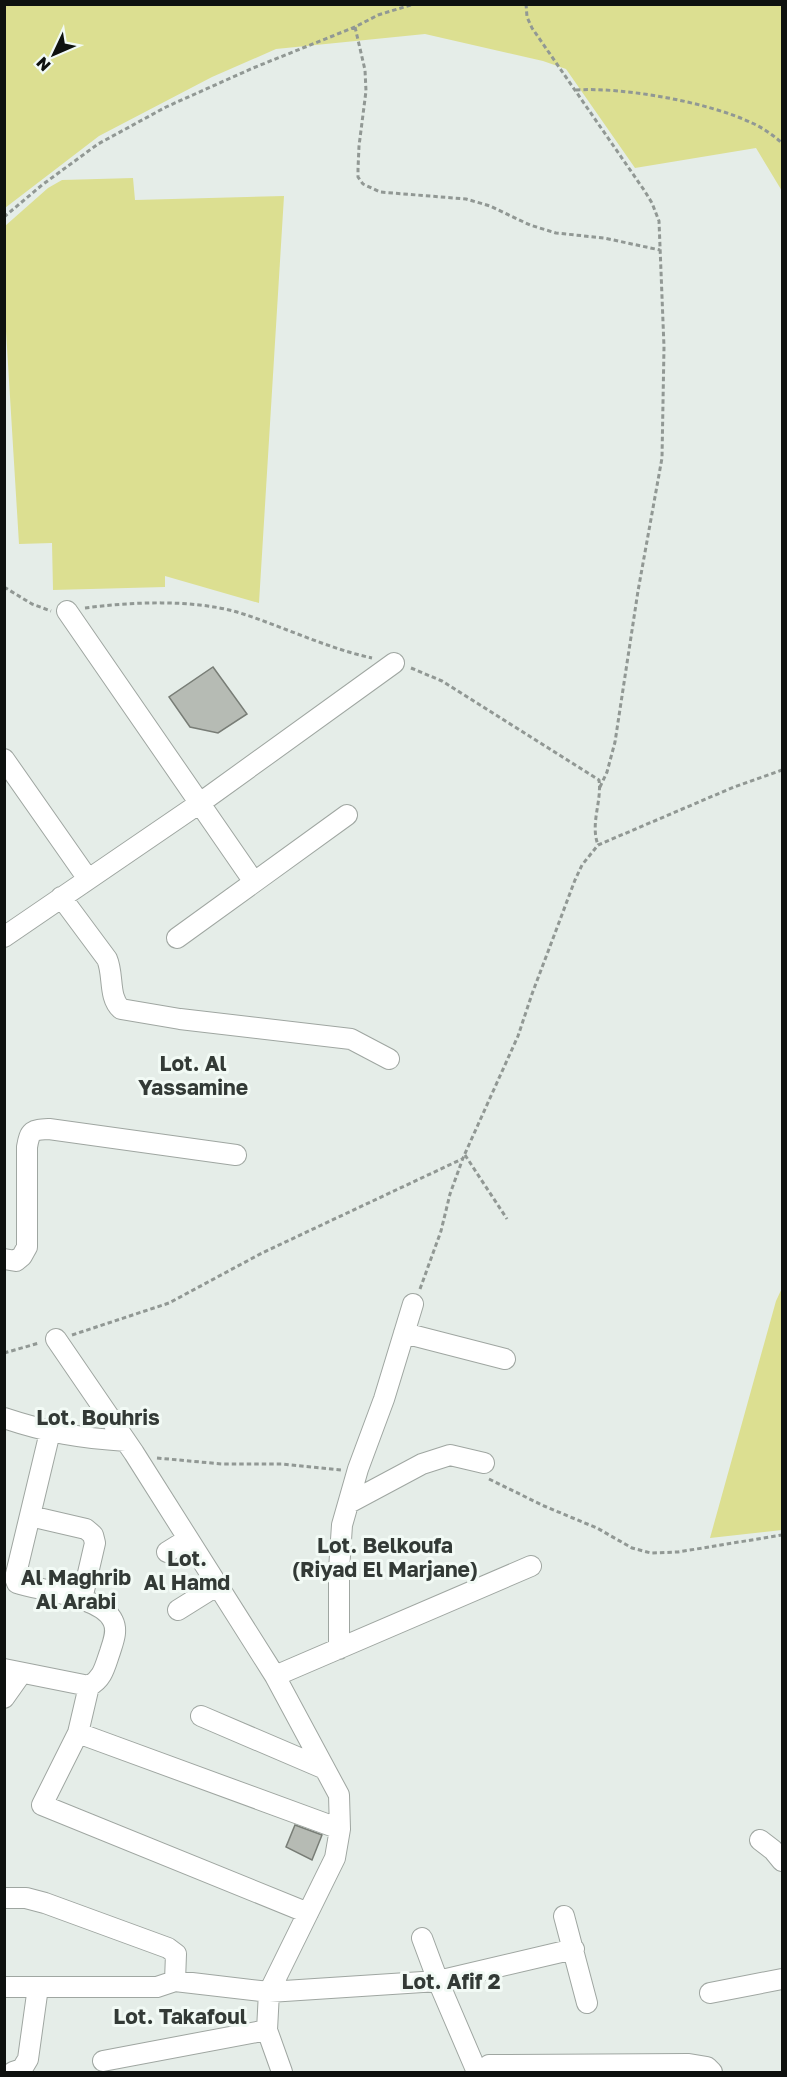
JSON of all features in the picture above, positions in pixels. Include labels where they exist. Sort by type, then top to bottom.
[{"type":"street","points":[[67,611],[254,882]]},
{"type":"street","points":[[4,937],[200,803],[394,663]]},
{"type":"street","points":[[4,759],[88,879]]},
{"type":"street","points":[[177,938],[347,815]]},
{"type":"street","points":[[61,897],[107,959],[111,969],[113,1000],[121,1009],[180,1019],[351,1039],[389,1059]]},
{"type":"street","points":[[4,1259],[16,1261],[27,1247],[27,1147],[29,1135],[34,1130],[49,1129],[236,1155]]},
{"type":"street","points":[[339,1649],[339,1570],[342,1525],[358,1469],[384,1399],[413,1304]]},
{"type":"street","points":[[404,1332],[505,1359]]},
{"type":"street","points":[[56,1339],[130,1447],[275,1676],[339,1795],[340,1828],[335,1858],[269,1992],[267,2030],[282,2073]]},
{"type":"street","points":[[4,1418],[50,1432],[130,1447]]},
{"type":"street","points":[[50,1432],[15,1578],[17,1583],[82,1599],[109,1613],[115,1628],[115,1636],[100,1678],[89,1686],[78,1733],[42,1805],[308,1913]]},
{"type":"street","points":[[349,1503],[422,1464],[450,1455],[486,1471]]},
{"type":"street","points":[[30,1516],[86,1529],[93,1535],[95,1544],[82,1599]]},
{"type":"street","points":[[167,1552],[188,1539]]},
{"type":"street","points":[[275,1676],[531,1566]]},
{"type":"street","points":[[178,1610],[218,1586]]},
{"type":"street","points":[[4,1698],[13,1672],[89,1686]]},
{"type":"street","points":[[201,1716],[325,1769]]},
{"type":"street","points":[[78,1733],[340,1828]]},
{"type":"street","points":[[760,1840],[783,1861]]},
{"type":"street","points":[[4,1898],[26,1898],[45,1903],[168,1948],[176,1954],[175,1981]]},
{"type":"street","points":[[564,1916],[587,2003]]},
{"type":"street","points":[[422,1938],[477,2073]]},
{"type":"street","points":[[4,1987],[157,1987],[175,1981],[269,1992],[438,1981],[574,1949]]},
{"type":"street","points":[[710,1993],[783,1979]]},
{"type":"street","points":[[13,2073],[22,2069],[28,2059],[38,1987]]},
{"type":"street","points":[[103,2061],[267,2030]]},
{"type":"street","points":[[483,2073],[489,2065],[689,2064],[707,2067],[712,2073]]},
{"type":"path","points":[[4,217],[42,185],[98,144],[166,107],[253,68],[355,27],[378,15],[414,4]]},
{"type":"path","points":[[526,4],[527,17],[532,28],[652,203],[659,221],[664,347],[662,458],[638,591],[615,742],[607,772],[600,787]]},
{"type":"path","points":[[355,27],[365,70],[366,91],[358,169],[358,177],[363,184],[380,192],[466,199],[490,206],[530,225],[556,232],[614,240],[660,250]]},
{"type":"path","points":[[576,90],[618,90],[715,110],[752,123],[783,143]]},
{"type":"path","points":[[4,587],[37,607],[52,611],[141,604],[199,605],[220,608],[358,655],[427,673],[599,780],[594,828],[598,845]]},
{"type":"path","points":[[413,1304],[424,1281],[441,1231],[450,1194],[464,1157],[518,1036],[582,865],[598,845],[734,787],[783,770]]},
{"type":"path","points":[[464,1157],[507,1219]]},
{"type":"path","points":[[4,1353],[99,1327],[169,1303],[193,1288],[262,1253],[464,1157]]},
{"type":"path","points":[[130,1447],[183,1462],[282,1464],[336,1471],[358,1469]]},
{"type":"path","points":[[486,1471],[544,1506],[597,1528],[639,1551],[678,1552],[783,1535]]},
{"type":"green space","points":[[5,4],[782,5],[782,191],[756,148],[635,168],[566,69],[543,61],[425,34],[276,49],[212,77],[99,136],[5,208]]},
{"type":"green space","points":[[133,178],[135,200],[284,196],[259,603],[165,576],[165,587],[53,590],[52,543],[19,544],[5,315],[5,226],[48,188],[62,180]]},
{"type":"green space","points":[[782,1288],[782,1530],[710,1538],[776,1301]]},
{"type":"building","points":[[213,667],[247,714],[218,733],[190,727],[169,697]]},
{"type":"building","points":[[295,1825],[322,1835],[312,1860],[286,1847]]},
{"type":"district","name":"Lot. Al Yassamine","points":[[193,1076]]},
{"type":"district","name":"Lot. Bouhris","points":[[98,1418]]},
{"type":"district","name":"Lot. Belkoufa (Riyad El Marjane)","points":[[385,1558]]},
{"type":"district","name":"Lot. Al Hamd","points":[[187,1571]]},
{"type":"district","name":"Al Maghrib Al Arabi","points":[[76,1590]]},
{"type":"district","name":"Lot. Afif 2","points":[[451,1982]]},
{"type":"district","name":"Lot. Takafoul","points":[[180,2017]]}]
